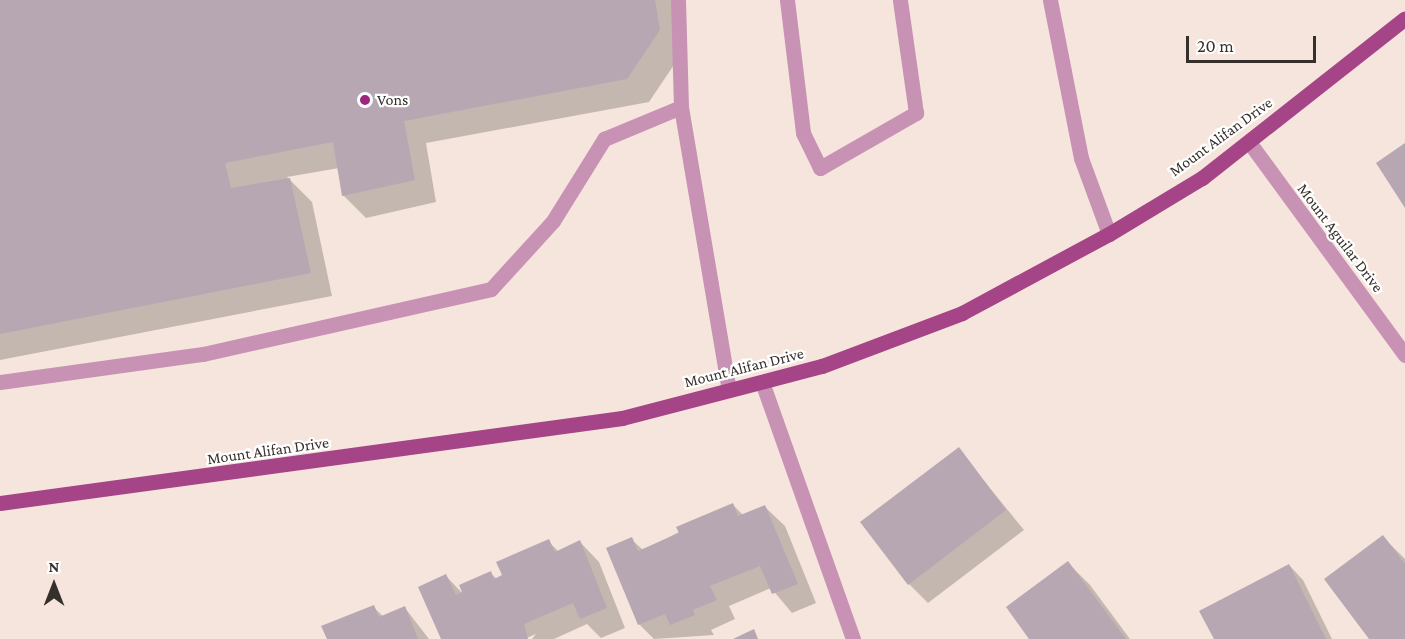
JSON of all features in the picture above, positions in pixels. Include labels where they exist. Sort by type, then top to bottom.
[{"type":"main road","name":"Mount Alifan Drive","points":[[0,503],[622,418],[822,366],[962,313],[1109,234],[1249,142],[1405,18]]},
{"type":"street","points":[[678,0],[681,107],[729,390]]},
{"type":"street","points":[[787,0],[803,133],[820,168],[916,114],[900,0]]},
{"type":"street","points":[[1050,0],[1081,158],[1109,234]]},
{"type":"street","points":[[0,382],[203,354],[491,289],[554,220],[604,139],[681,107]]},
{"type":"street","name":"Mount Aguilar Drive","points":[[1249,142],[1405,354]]},
{"type":"street","points":[[762,382],[853,639]]},
{"type":"building","points":[[0,0],[655,0],[660,30],[627,79],[404,121],[415,180],[342,196],[333,142],[225,163],[231,188],[290,178],[311,273],[0,334]]},
{"type":"building","points":[[1405,143],[1405,208],[1376,163]]},
{"type":"building","points":[[959,447],[1006,510],[908,585],[860,522]]},
{"type":"building","points":[[733,503],[738,516],[765,505],[798,584],[772,594],[760,566],[710,586],[717,600],[693,610],[695,615],[670,625],[665,614],[638,625],[606,548],[632,537],[638,551],[679,533],[676,527]]},
{"type":"building","points":[[1383,535],[1405,564],[1405,639],[1369,639],[1324,579]]},
{"type":"building","points":[[549,539],[555,552],[580,540],[607,608],[580,619],[573,603],[524,624],[528,639],[441,639],[418,587],[446,574],[456,595],[462,592],[459,585],[491,571],[494,579],[502,575],[496,562]]},
{"type":"building","points":[[1068,561],[1126,639],[1029,639],[1006,607]]},
{"type":"building","points":[[1289,564],[1326,639],[1214,639],[1199,611]]},
{"type":"building","points":[[374,605],[379,617],[405,606],[418,639],[327,639],[321,626]]},
{"type":"building","points":[[754,629],[758,639],[733,639]]},
{"type":"place","name":"Vons","points":[[365,100]]}]
